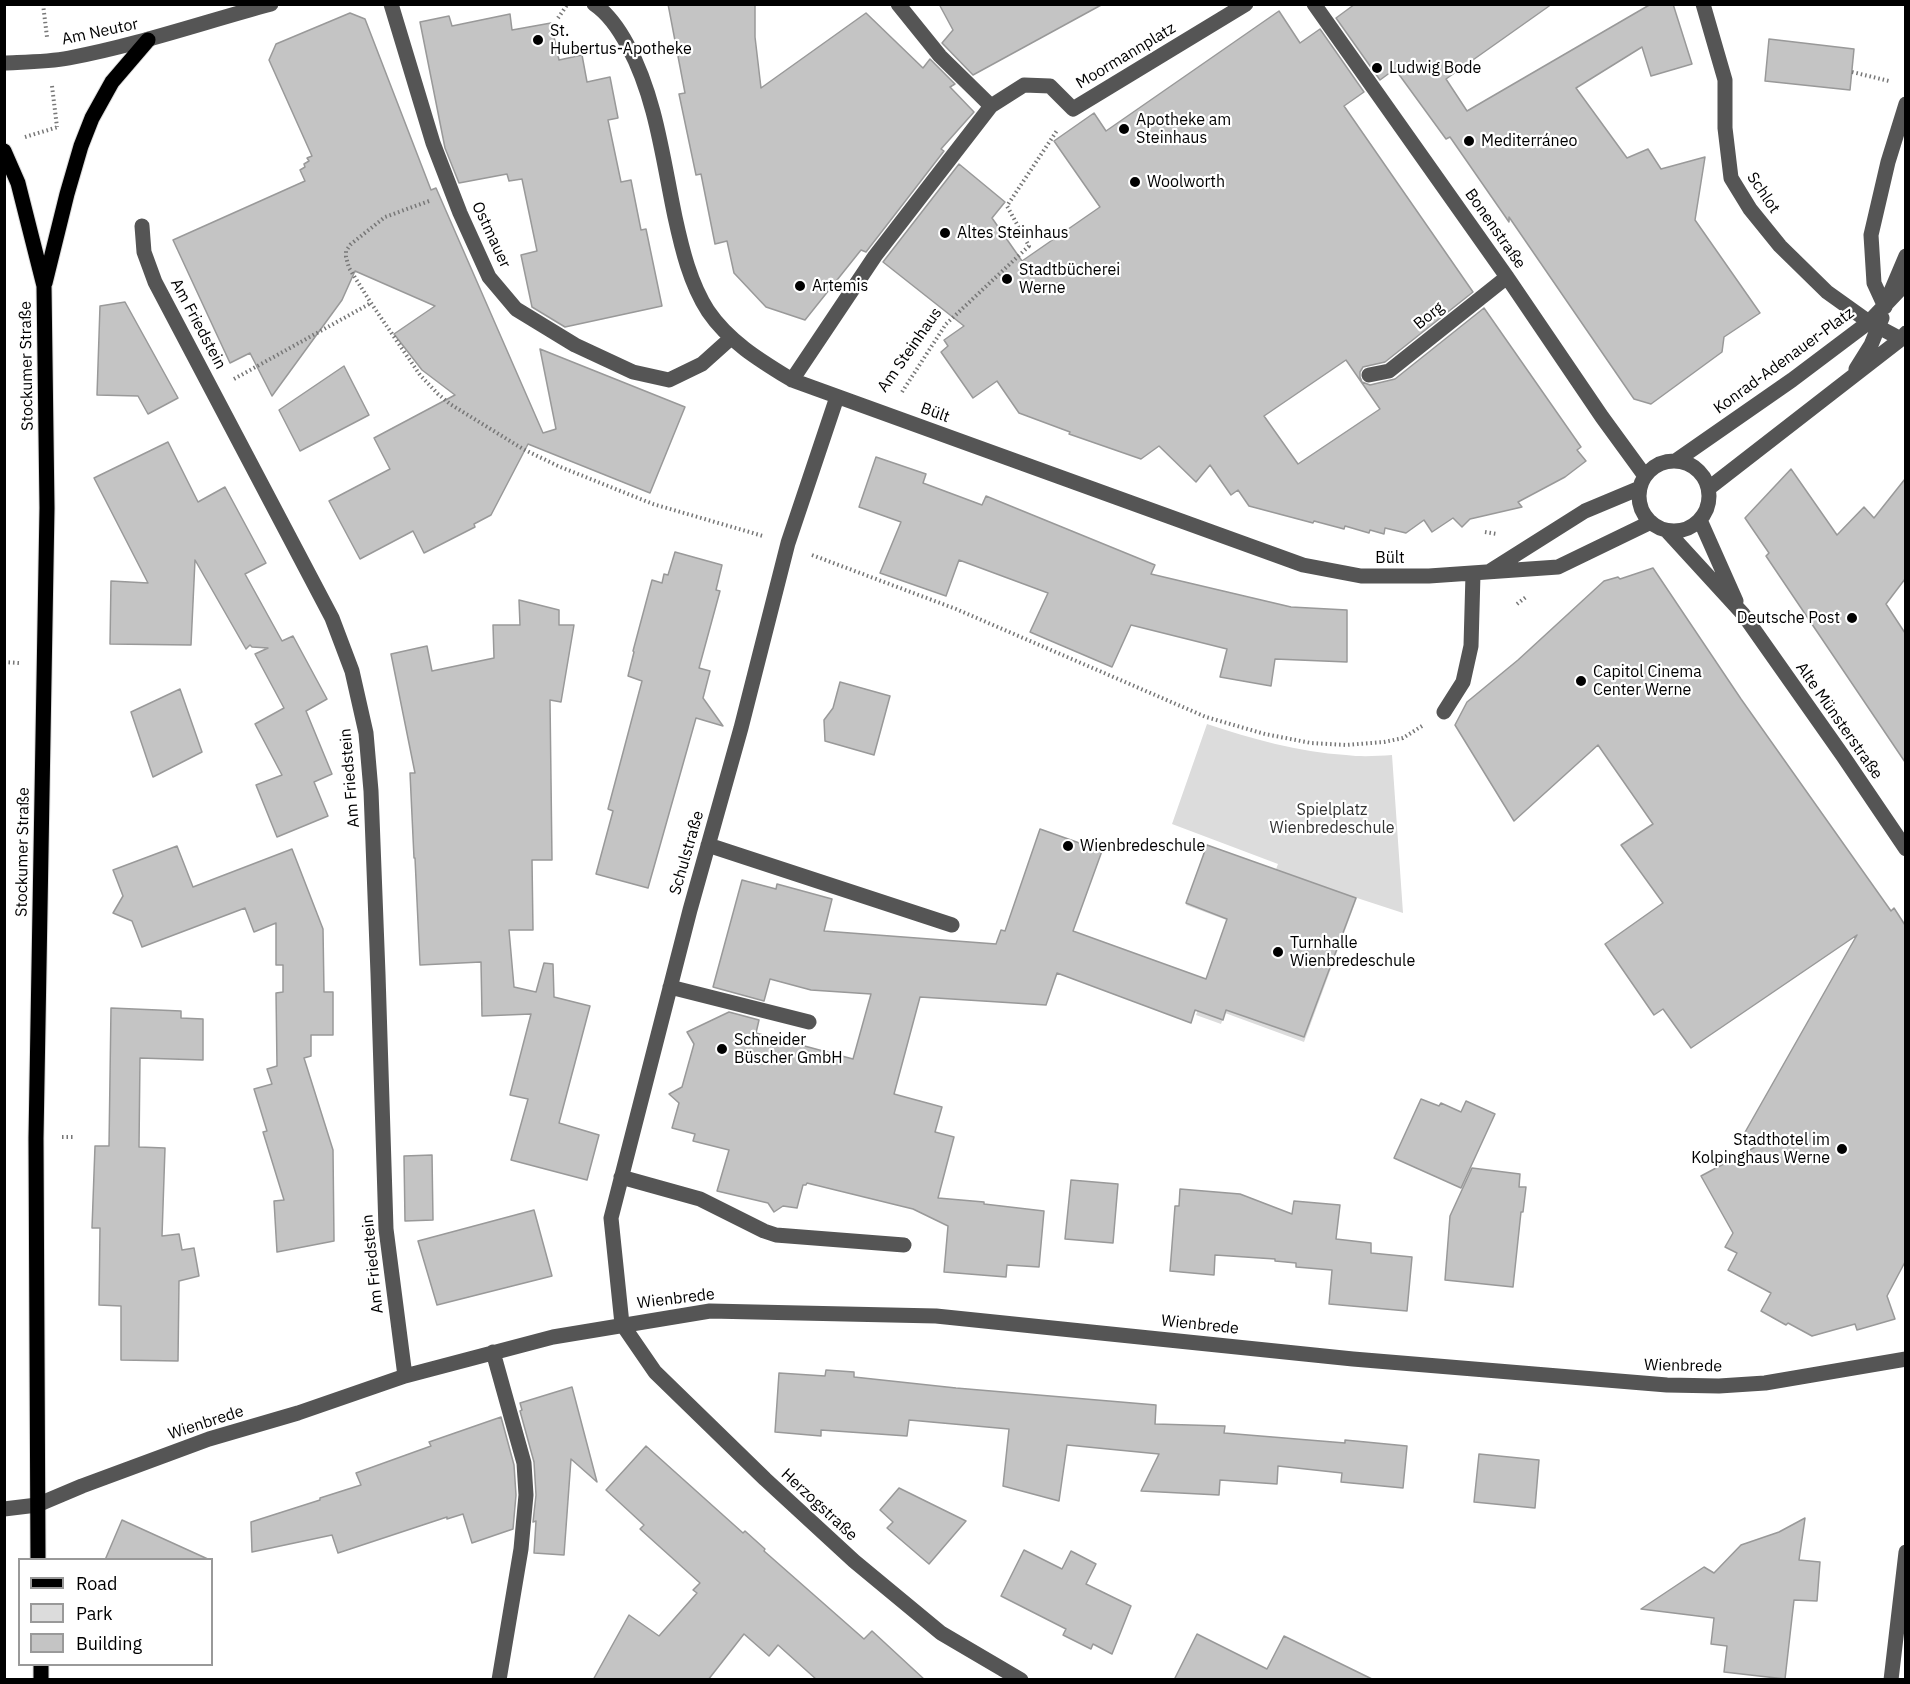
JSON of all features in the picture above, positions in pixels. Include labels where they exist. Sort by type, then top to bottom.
[{"type":"main road","points":[[44,286],[67,194],[92,118],[112,82],[148,40]]},
{"type":"main road","name":"Stockumer Straße","points":[[4,151],[18,183],[44,286],[47,508],[36,1138],[38,1558]]},
{"type":"street","name":"Am Neutor","points":[[4,63],[66,58],[148,40],[271,4]]},
{"type":"street","name":"Ostmauer","points":[[391,4],[433,143],[453,193],[489,277],[516,309],[575,345],[633,372],[669,380],[702,364],[731,338]]},
{"type":"street","points":[[792,380],[875,256],[991,106],[940,56],[898,4]]},
{"type":"street","name":"Moormannplatz","points":[[991,106],[1024,86],[1050,86],[1073,109],[1246,4]]},
{"type":"street","name":"Bonenstraße","points":[[1314,4],[1507,277],[1596,408],[1642,482]]},
{"type":"street","name":"Schlot","points":[[1704,4],[1725,80],[1725,128],[1731,178],[1750,209],[1780,246],[1827,292],[1874,325],[1903,336]]},
{"type":"street","name":"Bült","points":[[597,5],[620,30],[649,94],[679,234],[690,274],[708,311],[731,338],[754,357],[792,380],[1303,565],[1361,576],[1429,576],[1558,567],[1651,522]]},
{"type":"street","points":[[1884,306],[1874,283],[1870,235],[1905,104]]},
{"type":"street","name":"Am Friedstein","points":[[142,226],[144,252],[155,282],[332,618],[352,671],[366,733],[374,871],[386,1229],[405,1376]]},
{"type":"street","points":[[1884,306],[1905,256]]},
{"type":"street","name":"Borg","points":[[1369,375],[1389,371],[1507,277]]},
{"type":"street","name":"Konrad-Adenauer-Platz","points":[[1677,460],[1874,325],[1884,306],[1905,283]]},
{"type":"street","points":[[1852,377],[1871,345],[1874,325]]},
{"type":"street","points":[[1709,488],[1903,336]]},
{"type":"street","name":"Schulstraße","points":[[622,1324],[611,1218],[788,543],[837,397]]},
{"type":"street","points":[[1651,522],[1641,508],[1639,499],[1642,482],[1653,467],[1662,462],[1677,460],[1690,464],[1705,478],[1709,488],[1706,510],[1700,520],[1684,529],[1667,531]]},
{"type":"street","name":"Bült","points":[[1480,573],[1642,482]]},
{"type":"street","name":"Alte Münsterstraße","points":[[1700,520],[1743,614]]},
{"type":"street","name":"Alte Münsterstraße","points":[[1651,522],[1667,531],[1743,614],[1905,849]]},
{"type":"street","points":[[1444,712],[1462,682],[1471,646],[1480,573]]},
{"type":"street","points":[[708,845],[952,925]]},
{"type":"street","points":[[670,987],[809,1022]]},
{"type":"street","points":[[621,1177],[700,1200],[776,1235],[904,1245]]},
{"type":"street","name":"Wienbrede","points":[[4,1509],[37,1505],[209,1439],[298,1413],[405,1376],[553,1337],[710,1311],[936,1316],[1353,1359],[1666,1385],[1719,1386],[1765,1383],[1905,1359]]},
{"type":"street","name":"Herzogstraße","points":[[622,1324],[655,1372],[765,1479],[854,1561],[941,1633],[1021,1680]]},
{"type":"street","points":[[493,1352],[524,1463],[526,1495],[521,1549],[499,1680]]},
{"type":"street","points":[[1891,1680],[1905,1552]]},
{"type":"path","points":[[558,18],[568,4]]},
{"type":"path","points":[[1852,72],[1889,81]]},
{"type":"path","name":"Am Steinhaus","points":[[886,415],[946,324],[1029,246],[1007,206],[1073,109]]},
{"type":"path","points":[[453,193],[385,217],[351,244],[346,251],[349,268],[370,303],[420,375],[438,394],[450,404],[524,449],[558,466],[653,504],[788,543],[813,556],[956,609],[1206,717],[1265,734],[1311,743],[1346,745],[1384,742],[1403,738],[1444,712]]},
{"type":"path","points":[[212,391],[370,303]]},
{"type":"green space","name":"Spielplatz Wienbredeschule","points":[[1207,724],[1258,740],[1310,751],[1357,756],[1392,755],[1403,913],[1357,898],[1304,1042],[1225,1013],[1221,1024],[1196,1015],[1229,921],[1186,905],[1207,847],[1275,872],[1278,864],[1172,824]]},
{"type":"building","points":[[668,4],[755,4],[755,37],[761,88],[866,13],[923,68],[930,59],[955,84],[950,87],[974,112],[941,149],[944,151],[866,252],[861,250],[805,320],[766,307],[734,273],[727,241],[715,244],[701,174],[696,175],[679,94],[685,93]]},
{"type":"building","points":[[939,4],[1103,4],[973,75],[942,43],[953,30]]},
{"type":"building","points":[[1355,4],[1552,4],[1446,79],[1467,111],[1651,4],[1673,4],[1692,64],[1651,76],[1642,47],[1576,88],[1627,158],[1648,149],[1661,169],[1705,157],[1695,220],[1760,313],[1724,337],[1722,352],[1651,404],[1634,399],[1509,217],[1509,222],[1450,137],[1446,139],[1395,69],[1380,80],[1336,18]]},
{"type":"building","points":[[1279,11],[1300,43],[1320,29],[1364,92],[1344,106],[1473,292],[1385,362],[1363,367],[1360,372],[1362,382],[1370,385],[1395,379],[1484,308],[1581,447],[1577,450],[1586,461],[1565,477],[1518,502],[1522,507],[1470,519],[1462,527],[1453,518],[1432,532],[1424,520],[1406,533],[1385,528],[1384,534],[1370,530],[1369,533],[1345,526],[1344,529],[1314,521],[1313,523],[1249,506],[1238,490],[1231,495],[1210,465],[1196,482],[1159,446],[1141,459],[1069,434],[1070,432],[1019,413],[997,381],[973,398],[941,352],[948,346],[944,340],[964,326],[883,262],[959,164],[1005,202],[992,218],[1022,261],[1100,207],[1054,141],[1094,113],[1106,131]],"holes":[[[1346,360],[1380,409],[1298,464],[1264,416]]]},
{"type":"building","points":[[350,13],[365,19],[431,190],[436,188],[543,433],[556,429],[540,349],[685,407],[650,493],[528,444],[491,515],[474,524],[475,527],[424,553],[413,531],[360,559],[329,501],[390,469],[374,438],[455,395],[422,370],[394,334],[435,306],[355,271],[342,300],[272,396],[250,353],[230,363],[173,240],[305,181],[300,170],[309,161],[307,158],[312,156],[269,60],[276,44]]},
{"type":"building","points":[[510,14],[512,30],[551,23],[559,60],[582,55],[587,82],[610,77],[618,118],[608,120],[621,182],[631,180],[641,230],[646,229],[662,306],[565,327],[532,307],[521,255],[537,251],[522,179],[509,181],[507,174],[459,183],[445,148],[420,22],[449,16],[452,26]]},
{"type":"building","points":[[1769,39],[1854,49],[1850,90],[1765,81]]},
{"type":"building","points":[[125,302],[178,398],[148,414],[138,396],[97,395],[100,306]]},
{"type":"building","points":[[344,366],[369,415],[300,451],[279,410]]},
{"type":"building","points":[[168,442],[198,502],[225,487],[266,563],[245,574],[282,641],[293,636],[327,699],[306,711],[332,774],[314,782],[328,816],[277,837],[256,785],[282,775],[255,724],[284,708],[255,654],[268,648],[250,645],[246,649],[195,560],[191,645],[110,644],[111,581],[148,583],[94,478]]},
{"type":"building","points":[[876,457],[926,474],[923,483],[982,505],[986,496],[1155,565],[1151,574],[1291,607],[1347,610],[1347,662],[1275,659],[1271,686],[1220,677],[1227,649],[1131,625],[1112,667],[1030,632],[1048,593],[959,560],[946,596],[880,573],[901,522],[859,507]]},
{"type":"building","name":"Deutsche Post","points":[[1791,469],[1837,535],[1864,507],[1874,518],[1905,479],[1905,579],[1886,604],[1905,633],[1905,762],[1766,556],[1769,553],[1745,518]]},
{"type":"building","points":[[675,552],[722,565],[716,590],[720,591],[699,668],[710,671],[703,698],[723,726],[696,718],[648,888],[596,874],[613,811],[608,809],[642,681],[628,676],[633,651],[652,580],[662,583],[664,574],[668,575]]},
{"type":"building","points":[[1653,568],[1741,699],[1891,911],[1894,908],[1905,925],[1905,1262],[1887,1296],[1895,1319],[1857,1330],[1855,1324],[1812,1336],[1761,1311],[1771,1293],[1728,1270],[1737,1253],[1725,1247],[1733,1233],[1701,1176],[1761,1144],[1744,1134],[1857,935],[1691,1048],[1663,1009],[1654,1015],[1605,944],[1663,903],[1621,845],[1653,824],[1598,745],[1514,821],[1455,725],[1467,702],[1518,660],[1604,581],[1618,577],[1620,579]]},
{"type":"building","points":[[519,600],[559,610],[559,625],[574,625],[561,702],[550,700],[552,860],[532,860],[533,930],[509,930],[514,987],[536,992],[544,963],[553,964],[554,997],[590,1006],[559,1123],[599,1135],[587,1180],[511,1160],[528,1099],[510,1095],[531,1014],[482,1016],[481,962],[420,965],[410,773],[415,773],[391,654],[427,646],[432,671],[494,658],[493,625],[520,625]]},
{"type":"building","points":[[840,682],[890,696],[874,755],[825,741],[824,720],[833,708]]},
{"type":"building","points":[[180,689],[202,752],[153,777],[131,712]]},
{"type":"building","points":[[1040,829],[1102,851],[1073,931],[1206,979],[1227,919],[1186,903],[1207,845],[1356,898],[1304,1037],[1226,1010],[1223,1020],[1195,1010],[1191,1023],[1057,973],[1046,1005],[920,997],[894,1094],[942,1107],[935,1132],[954,1137],[938,1198],[1044,1211],[1039,1267],[1007,1265],[1006,1277],[944,1272],[948,1226],[913,1209],[807,1183],[803,1185],[797,1208],[783,1206],[774,1212],[768,1203],[717,1191],[729,1150],[693,1141],[695,1134],[672,1128],[679,1103],[669,1094],[682,1087],[694,1044],[687,1032],[729,1012],[759,1020],[756,1033],[853,1059],[871,994],[811,990],[770,979],[764,1001],[713,987],[742,880],[776,889],[777,884],[832,899],[824,931],[996,944],[1001,930],[1005,931]]},
{"type":"building","points":[[177,846],[193,887],[292,849],[323,929],[324,992],[333,992],[333,1035],[311,1035],[311,1056],[304,1058],[333,1150],[334,1241],[277,1252],[274,1201],[284,1200],[263,1132],[267,1131],[254,1089],[272,1084],[267,1069],[277,1066],[276,993],[283,992],[283,965],[276,965],[276,923],[254,932],[245,908],[142,947],[132,921],[113,913],[123,896],[113,870]]},
{"type":"building","points":[[111,1008],[181,1011],[181,1018],[203,1019],[203,1060],[140,1058],[139,1147],[165,1148],[162,1236],[179,1234],[182,1250],[194,1248],[199,1276],[179,1281],[178,1361],[121,1360],[121,1306],[99,1305],[100,1228],[92,1228],[95,1146],[109,1146]]},
{"type":"building","points":[[1421,1099],[1439,1106],[1441,1103],[1461,1112],[1466,1101],[1495,1114],[1461,1188],[1394,1158]]},
{"type":"building","points":[[432,1155],[433,1220],[405,1221],[404,1156]]},
{"type":"building","points":[[1472,1168],[1520,1174],[1519,1187],[1526,1187],[1513,1287],[1445,1280],[1450,1216]]},
{"type":"building","points":[[1071,1180],[1118,1184],[1113,1243],[1065,1239]]},
{"type":"building","points":[[1180,1189],[1240,1194],[1292,1214],[1294,1201],[1340,1205],[1336,1239],[1371,1243],[1371,1253],[1412,1257],[1407,1311],[1329,1304],[1332,1270],[1296,1267],[1296,1263],[1275,1261],[1275,1259],[1215,1255],[1214,1275],[1170,1271],[1175,1206],[1179,1206]]},
{"type":"building","points":[[534,1210],[552,1276],[437,1305],[418,1241]]},
{"type":"building","points":[[826,1370],[854,1372],[854,1377],[956,1388],[1156,1405],[1155,1424],[1225,1426],[1224,1433],[1407,1446],[1403,1488],[1341,1482],[1342,1473],[1278,1466],[1277,1484],[1220,1480],[1219,1495],[1141,1491],[1159,1454],[1067,1445],[1059,1501],[1003,1486],[1009,1429],[909,1420],[907,1436],[821,1430],[821,1436],[775,1432],[779,1373],[825,1376]]},
{"type":"building","points":[[572,1387],[597,1482],[571,1459],[564,1555],[534,1553],[536,1521],[533,1522],[536,1495],[534,1462],[520,1411],[522,1410],[520,1403]]},
{"type":"building","points":[[501,1417],[514,1465],[516,1495],[513,1529],[472,1543],[463,1514],[447,1519],[447,1517],[338,1553],[332,1535],[252,1552],[251,1522],[361,1485],[356,1473],[431,1446],[429,1442]]},
{"type":"building","points":[[646,1446],[743,1533],[745,1531],[765,1549],[764,1551],[864,1639],[872,1631],[925,1680],[817,1680],[778,1645],[769,1656],[744,1634],[708,1680],[593,1680],[629,1615],[659,1636],[697,1593],[693,1590],[700,1583],[640,1529],[644,1525],[606,1490]]},
{"type":"building","points":[[1479,1454],[1539,1460],[1535,1508],[1474,1502]]},
{"type":"building","points":[[899,1488],[966,1521],[929,1564],[887,1528],[893,1522],[880,1510]]},
{"type":"building","points":[[1805,1518],[1799,1560],[1820,1562],[1817,1601],[1794,1600],[1785,1679],[1724,1672],[1727,1646],[1711,1644],[1714,1618],[1641,1609],[1704,1567],[1714,1573],[1741,1545],[1779,1532]]},
{"type":"building","points":[[122,1520],[206,1558],[106,1558]]},
{"type":"building","points":[[1024,1550],[1062,1569],[1071,1551],[1096,1564],[1086,1584],[1131,1606],[1112,1654],[1093,1644],[1091,1649],[1063,1635],[1066,1629],[1001,1596]]},
{"type":"building","points":[[1197,1634],[1267,1669],[1284,1636],[1374,1680],[1174,1680]]},
{"type":"place","name":"St. Hubertus-Apotheke","points":[[538,40]]},
{"type":"place","name":"Ludwig Bode","points":[[1377,68]]},
{"type":"place","name":"Apotheke am Steinhaus","points":[[1124,129]]},
{"type":"place","name":"Mediterráneo","points":[[1469,141]]},
{"type":"place","name":"Woolworth","points":[[1135,182]]},
{"type":"place","name":"Altes Steinhaus","points":[[945,233]]},
{"type":"place","name":"Stadtbücherei Werne","points":[[1007,279]]},
{"type":"place","name":"Artemis","points":[[800,286]]},
{"type":"place","name":"Deutsche Post","points":[[1852,618]]},
{"type":"place","name":"Capitol Cinema Center Werne","points":[[1581,681]]},
{"type":"place","name":"Wienbredeschule","points":[[1068,846]]},
{"type":"place","name":"Turnhalle Wienbredeschule","points":[[1278,952]]},
{"type":"place","name":"Schneider Büscher GmbH","points":[[722,1049]]},
{"type":"place","name":"Stadthotel im Kolpinghaus Werne","points":[[1842,1149]]}]
